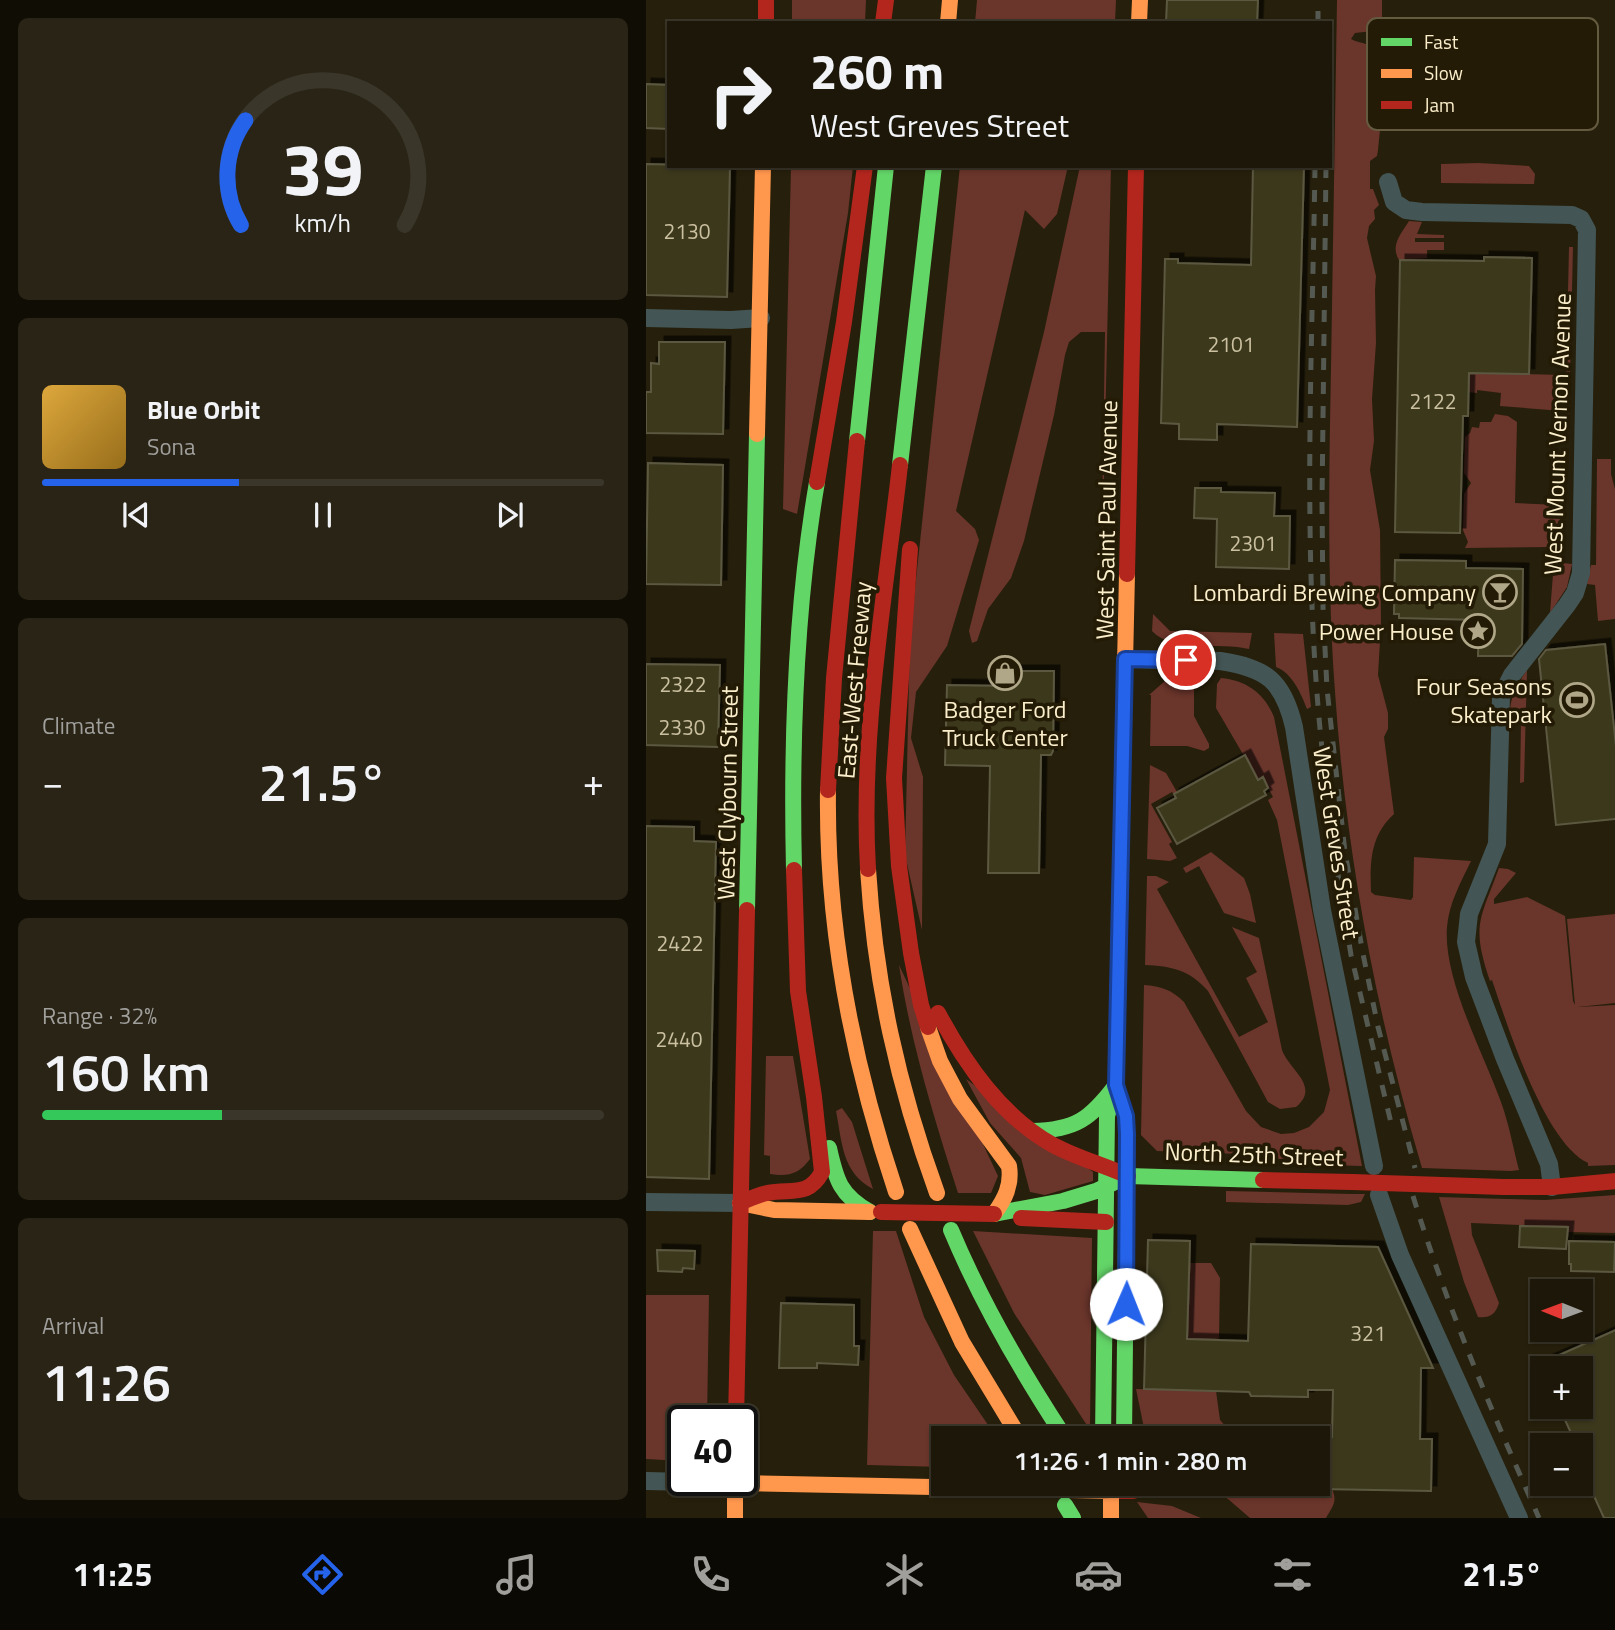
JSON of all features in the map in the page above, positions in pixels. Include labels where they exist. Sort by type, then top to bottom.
[{"type":"main road","points":[[766,0],[766,21]]},
{"type":"main road","points":[[883,21],[886,0]]},
{"type":"main road","points":[[948,21],[950,0]]},
{"type":"main road","points":[[1140,0],[1140,21]]},
{"type":"main road","name":"West Clybourn Street","points":[[736,1405],[763,168]]},
{"type":"main road","points":[[740,1203],[766,1193],[810,1188],[818,1182],[822,1172],[798,992],[795,941],[793,828],[798,625],[807,540],[844,323],[865,168]]},
{"type":"main road","name":"East-West Freeway","points":[[886,168],[834,666],[827,754],[827,804],[831,897],[838,967],[864,1091],[896,1192]]},
{"type":"main road","name":"East-West Freeway","points":[[934,168],[869,732],[866,839],[873,930],[890,1036],[914,1128],[937,1193]]},
{"type":"main road","name":"West Saint Paul Avenue","points":[[1103,1426],[1107,1116],[1116,1085],[1136,168]]},
{"type":"main road","points":[[919,440],[929,216]]},
{"type":"main road","points":[[911,528],[894,778],[899,866],[921,1005],[940,1061],[968,1110],[1009,1166],[1011,1176],[1007,1194],[994,1214]]},
{"type":"main road","points":[[907,924],[926,987],[949,1035],[994,1097],[1032,1131],[1064,1150],[1128,1176]]},
{"type":"main road","points":[[1032,1131],[1064,1129],[1089,1118],[1116,1085]]},
{"type":"main road","name":"West Saint Paul Avenue","points":[[1116,1085],[1126,1116],[1128,1176],[1124,1426]]},
{"type":"main road","points":[[814,1097],[842,1192],[851,1201],[875,1212]]},
{"type":"main road","points":[[994,1214],[1044,1207],[1106,1188],[1128,1176]]},
{"type":"main road","name":"North 25th Street","points":[[1128,1176],[1503,1187],[1552,1187],[1615,1181]]},
{"type":"main road","points":[[740,1203],[774,1210],[994,1214],[1035,1220],[1106,1222]]},
{"type":"main road","points":[[910,1229],[962,1342],[1013,1426]]},
{"type":"main road","points":[[952,1230],[994,1320],[1035,1394],[1057,1426]]},
{"type":"main road","points":[[758,1483],[931,1487]]},
{"type":"main road","points":[[735,1496],[735,1518]]},
{"type":"main road","points":[[1111,1518],[1112,1496]]},
{"type":"street","name":"West Mount Vernon Avenue","points":[[1388,182],[1394,202],[1414,212],[1568,215],[1578,216],[1585,225],[1587,243],[1581,573],[1575,593],[1567,606],[1512,676],[1501,697],[1497,844],[1469,914],[1466,942],[1474,977],[1545,1154],[1552,1187]]},
{"type":"street","points":[[646,318],[761,318]]},
{"type":"street","name":"West Greves Street","points":[[1125,659],[1234,663],[1256,668],[1269,676],[1282,692],[1294,727],[1322,911],[1374,1166]]},
{"type":"street","points":[[1379,1195],[1400,1255],[1519,1518]]},
{"type":"street","points":[[646,1202],[740,1203]]},
{"type":"street","points":[[646,1481],[667,1481]]},
{"type":"shaded area","points":[[792,0],[866,0],[865,21],[792,21]]},
{"type":"shaded area","points":[[977,0],[1116,0],[1115,21],[975,21]]},
{"type":"shaded area","points":[[1337,0],[1382,0],[1382,18],[1367,18],[1367,32],[1355,33],[1351,39],[1367,44],[1367,130],[1380,130],[1377,156],[1370,161],[1370,189],[1373,189],[1379,205],[1374,210],[1375,219],[1369,226],[1367,238],[1376,276],[1376,343],[1372,399],[1374,441],[1370,470],[1380,530],[1381,624],[1378,675],[1388,713],[1388,729],[1384,737],[1394,814],[1380,831],[1373,850],[1371,892],[1375,895],[1411,900],[1414,857],[1471,861],[1450,910],[1447,947],[1466,1015],[1501,1102],[1519,1170],[1422,1168],[1406,1110],[1365,932],[1347,813],[1332,651],[1330,448]]},
{"type":"shaded area","points":[[1441,164],[1529,166],[1535,174],[1534,184],[1441,183]]},
{"type":"shaded area","points":[[791,168],[853,168],[848,213],[797,514],[783,509]]},
{"type":"shaded area","points":[[960,168],[1068,168],[1057,214],[1044,229],[1025,210],[956,511],[975,529],[979,540],[947,646],[916,692],[911,738],[923,777],[922,930],[905,855],[910,636]]},
{"type":"shaded area","points":[[1080,168],[1111,168],[1100,652],[1105,332],[1081,332],[1069,342],[1024,541],[1011,578],[988,609],[977,641],[972,643],[969,631],[1044,332]]},
{"type":"shaded area","points":[[1409,221],[1422,222],[1417,234],[1444,235],[1444,238],[1415,238],[1415,242],[1444,242],[1444,250],[1427,250],[1427,258],[1399,260],[1396,244]]},
{"type":"shaded area","points":[[1569,247],[1573,247],[1569,420],[1565,420]]},
{"type":"shaded area","points":[[1466,348],[1482,373],[1563,375],[1562,411],[1500,406],[1501,393],[1477,390],[1477,393],[1468,392]]},
{"type":"shaded area","points":[[1495,414],[1508,416],[1517,422],[1515,503],[1560,505],[1559,562],[1553,569],[1554,547],[1465,548],[1468,542],[1463,530],[1464,494],[1471,483],[1464,473],[1465,437],[1472,427],[1479,428],[1480,422],[1491,422]]},
{"type":"shaded area","points":[[1597,459],[1611,459],[1611,474],[1616,493],[1615,619],[1598,621],[1595,585],[1587,584],[1591,565],[1596,565]]},
{"type":"shaded area","points":[[1563,563],[1572,564],[1567,587],[1550,613],[1553,574]]},
{"type":"shaded area","points":[[1153,614],[1170,631],[1252,633],[1249,649],[1184,645],[1161,638],[1152,631]]},
{"type":"shaded area","points":[[1274,633],[1303,634],[1311,707],[1307,709],[1291,679],[1276,667]]},
{"type":"shaded area","points":[[1527,670],[1524,782],[1520,783],[1521,721],[1510,712],[1515,690]]},
{"type":"shaded area","points":[[1189,677],[1194,683],[1194,716],[1209,748],[1204,751],[1187,746],[1150,746],[1149,695],[1166,680]]},
{"type":"shaded area","points":[[1221,678],[1246,685],[1260,695],[1274,717],[1362,1166],[1327,1165],[1241,1154],[1157,1151],[1141,1135],[1144,985],[1166,989],[1184,1002],[1246,1111],[1261,1127],[1281,1134],[1294,1133],[1309,1127],[1324,1112],[1330,1090],[1277,820],[1268,800],[1273,797],[1263,778],[1258,780],[1216,708],[1217,684]]},
{"type":"shaded area","points":[[1150,765],[1166,773],[1177,792],[1151,804],[1172,842],[1169,844],[1177,858],[1170,861],[1147,859]]},
{"type":"shaded area","points":[[1211,852],[1244,878],[1256,923],[1224,913],[1199,866],[1186,873],[1183,868]]},
{"type":"shaded area","points":[[1499,868],[1516,873],[1494,899],[1494,904],[1527,897],[1565,916],[1575,1005],[1567,919],[1615,914],[1615,1003],[1578,1007],[1615,1005],[1615,1165],[1588,1166],[1588,1163],[1572,1151],[1543,1108],[1518,1053],[1492,980],[1490,981],[1479,934],[1483,912]]},
{"type":"shaded area","points":[[1147,876],[1156,876],[1169,882],[1157,889],[1239,1037],[1268,1022],[1246,978],[1257,972],[1232,927],[1259,938],[1282,1050],[1304,1085],[1303,1099],[1296,1107],[1280,1109],[1268,1102],[1208,991],[1201,984],[1180,970],[1145,965]]},
{"type":"shaded area","points":[[899,965],[998,1176],[991,1193],[958,1193],[917,1052]]},
{"type":"shaded area","points":[[766,1056],[793,1056],[810,1159],[802,1168],[788,1175],[770,1174],[770,1156],[764,1155]]},
{"type":"shaded area","points":[[966,1079],[1093,1172],[1093,1181],[1045,1195],[1030,1192],[1021,1158],[990,1123]]},
{"type":"shaded area","points":[[842,1108],[852,1122],[873,1189],[855,1174],[845,1156],[836,1111]]},
{"type":"shaded area","points":[[1226,1191],[1365,1194],[1361,1202],[1348,1205],[1226,1202]]},
{"type":"shaded area","points":[[1615,1195],[1615,1233],[1567,1232],[1567,1227],[1471,1223],[1472,1235],[1499,1303],[1492,1315],[1478,1317],[1464,1282],[1439,1197],[1545,1200]]},
{"type":"shaded area","points":[[873,1231],[896,1231],[924,1317],[954,1375],[989,1426],[931,1426],[931,1467],[867,1465]]},
{"type":"shaded area","points":[[973,1231],[1092,1238],[1090,1426],[1087,1426],[1014,1313]]},
{"type":"shaded area","points":[[1190,1263],[1211,1263],[1220,1278],[1219,1340],[1187,1339]]},
{"type":"shaded area","points":[[646,1295],[709,1295],[707,1405],[667,1405],[667,1460],[646,1459]]},
{"type":"shaded area","points":[[1136,1389],[1216,1391],[1220,1420],[1225,1426],[1144,1426]]},
{"type":"shaded area","points":[[1330,1489],[1334,1494],[1332,1507],[1326,1518],[1250,1518],[1223,1496],[1330,1496]]},
{"type":"shaded area","points":[[1137,1502],[1172,1506],[1201,1518],[1148,1518]]},
{"type":"building","points":[[1167,0],[1258,0],[1257,21],[1166,21]]},
{"type":"building","points":[[646,84],[667,85],[667,129],[646,128]]},
{"type":"building","points":[[646,164],[667,164],[667,168],[730,168],[727,297],[646,295]]},
{"type":"building","points":[[1253,168],[1304,168],[1297,427],[1217,424],[1217,440],[1179,439],[1179,424],[1161,423],[1165,259],[1178,259],[1178,263],[1251,265]]},
{"type":"building","points":[[1484,257],[1532,258],[1529,374],[1469,373],[1468,416],[1463,416],[1460,533],[1395,532],[1400,260],[1484,261]]},
{"type":"building","points":[[659,342],[725,342],[723,434],[646,433],[646,392],[651,392],[651,363],[659,364]]},
{"type":"building","points":[[648,463],[723,465],[721,585],[646,584]]},
{"type":"building","points":[[1195,488],[1221,488],[1221,492],[1275,493],[1274,516],[1290,516],[1289,569],[1216,567],[1217,519],[1194,518]]},
{"type":"building","points":[[1395,560],[1466,561],[1466,568],[1523,569],[1522,644],[1512,656],[1478,656],[1479,620],[1399,618],[1399,614],[1394,614]]},
{"type":"building","name":"Four Seasons Skatepark","points":[[1605,644],[1616,746],[1616,819],[1556,825],[1539,659],[1546,650]]},
{"type":"building","points":[[646,664],[720,665],[718,747],[646,745]]},
{"type":"building","points":[[1009,671],[1054,671],[1053,751],[1051,755],[1041,755],[1039,873],[988,873],[990,766],[945,765],[947,685],[1008,686]]},
{"type":"building","points":[[1245,755],[1258,780],[1263,777],[1268,788],[1264,791],[1266,795],[1177,844],[1157,808],[1176,798],[1174,794]]},
{"type":"building","points":[[646,826],[694,827],[694,841],[716,842],[709,1179],[646,1177]]},
{"type":"building","points":[[1520,1226],[1568,1227],[1566,1249],[1519,1247]]},
{"type":"building","points":[[1148,1240],[1190,1241],[1187,1339],[1248,1341],[1251,1244],[1378,1247],[1433,1368],[1421,1368],[1420,1439],[1432,1439],[1431,1491],[1330,1489],[1333,1390],[1308,1390],[1308,1397],[1251,1396],[1249,1392],[1144,1389]]},
{"type":"building","points":[[1569,1241],[1615,1242],[1614,1272],[1571,1271]]},
{"type":"building","points":[[657,1250],[695,1251],[694,1269],[683,1268],[682,1272],[658,1271]]},
{"type":"building","points":[[781,1303],[854,1305],[854,1346],[859,1346],[858,1365],[817,1363],[817,1368],[779,1368]]},
{"type":"building","points":[[1616,1330],[1616,1518],[1604,1518],[1593,1494],[1593,1433],[1571,1433],[1565,1419],[1593,1419],[1593,1356],[1557,1356]]},
{"type":"railway","points":[[1318,0],[1318,21]]},
{"type":"railway","points":[[1315,168],[1310,401],[1311,557],[1313,635],[1327,791]]},
{"type":"railway","points":[[1326,168],[1322,502],[1327,689],[1345,852],[1363,954],[1378,1027],[1415,1168]]},
{"type":"railway","points":[[1334,850],[1351,955],[1392,1127]]},
{"type":"railway","points":[[1413,1196],[1471,1359],[1539,1518]]},
{"type":"traffic: fast","points":[[857,441],[886,168]]},
{"type":"traffic: fast","points":[[900,465],[934,168]]},
{"type":"traffic: fast","points":[[747,910],[757,434]]},
{"type":"traffic: fast","points":[[794,870],[796,676],[804,578],[817,482]]},
{"type":"traffic: fast","points":[[1103,1426],[1107,1116],[1116,1085],[1117,1023]]},
{"type":"traffic: fast","points":[[1116,1085],[1126,1116],[1127,1151],[1124,1426]]},
{"type":"traffic: fast","points":[[1032,1131],[1060,1128],[1081,1120],[1090,1114],[1116,1085]]},
{"type":"traffic: fast","points":[[829,1148],[841,1186],[852,1199],[870,1212]]},
{"type":"traffic: fast","points":[[994,1214],[1063,1201],[1096,1191],[1128,1176],[1263,1180]]},
{"type":"traffic: fast","points":[[951,1230],[1003,1337],[1057,1426]]},
{"type":"traffic: fast","points":[[1065,1505],[1073,1518]]},
{"type":"traffic: slow","points":[[948,21],[950,0]]},
{"type":"traffic: slow","points":[[1139,21],[1140,0]]},
{"type":"traffic: slow","points":[[757,434],[763,168]]},
{"type":"traffic: slow","points":[[1117,1023],[1127,574]]},
{"type":"traffic: slow","points":[[828,790],[832,893],[845,994],[867,1093],[896,1192]]},
{"type":"traffic: slow","points":[[868,869],[876,953],[890,1034],[911,1113],[937,1193]]},
{"type":"traffic: slow","points":[[928,1027],[940,1061],[960,1099],[1009,1166],[1007,1191],[994,1214]]},
{"type":"traffic: slow","points":[[740,1203],[774,1210],[870,1212]]},
{"type":"traffic: slow","points":[[910,1229],[962,1342],[1013,1426]]},
{"type":"traffic: slow","points":[[758,1483],[931,1487]]},
{"type":"traffic: slow","points":[[735,1496],[735,1518]]},
{"type":"traffic: slow","points":[[1111,1496],[1111,1518]]},
{"type":"traffic: jam","points":[[766,0],[766,21]]},
{"type":"traffic: jam","points":[[883,21],[886,0]]},
{"type":"traffic: jam","points":[[817,482],[844,322],[865,168]]},
{"type":"traffic: jam","points":[[1127,574],[1136,168]]},
{"type":"traffic: jam","points":[[828,790],[834,678],[857,441]]},
{"type":"traffic: jam","points":[[868,869],[866,818],[875,666],[900,465]]},
{"type":"traffic: jam","points":[[910,549],[894,778],[899,866],[911,953],[928,1027]]},
{"type":"traffic: jam","points":[[740,1203],[767,1193],[805,1189],[811,1186],[822,1172],[798,991],[794,870]]},
{"type":"traffic: jam","points":[[736,1405],[747,910]]},
{"type":"traffic: jam","points":[[938,1013],[986,1088],[1017,1119],[1053,1145],[1128,1176]]},
{"type":"traffic: jam","points":[[1263,1180],[1352,1182]]},
{"type":"traffic: jam","points":[[1503,1187],[1552,1187],[1616,1181]]},
{"type":"traffic: jam","points":[[1352,1182],[1503,1187]]},
{"type":"traffic: jam","points":[[881,1212],[994,1214]]},
{"type":"traffic: jam","points":[[1021,1218],[1106,1222]]},
{"type":"place","name":"Lombardi Brewing Company","points":[[1500,592]]},
{"type":"place","name":"Power House","points":[[1478,631]]},
{"type":"place","name":"Badger Ford Truck Center","points":[[1005,673]]},
{"type":"place","name":"Four Seasons Skatepark","points":[[1577,700]]},
{"type":"route","points":[[1126,1304],[1127,1134],[1126,1116],[1116,1085],[1125,659],[1186,660]]}]
